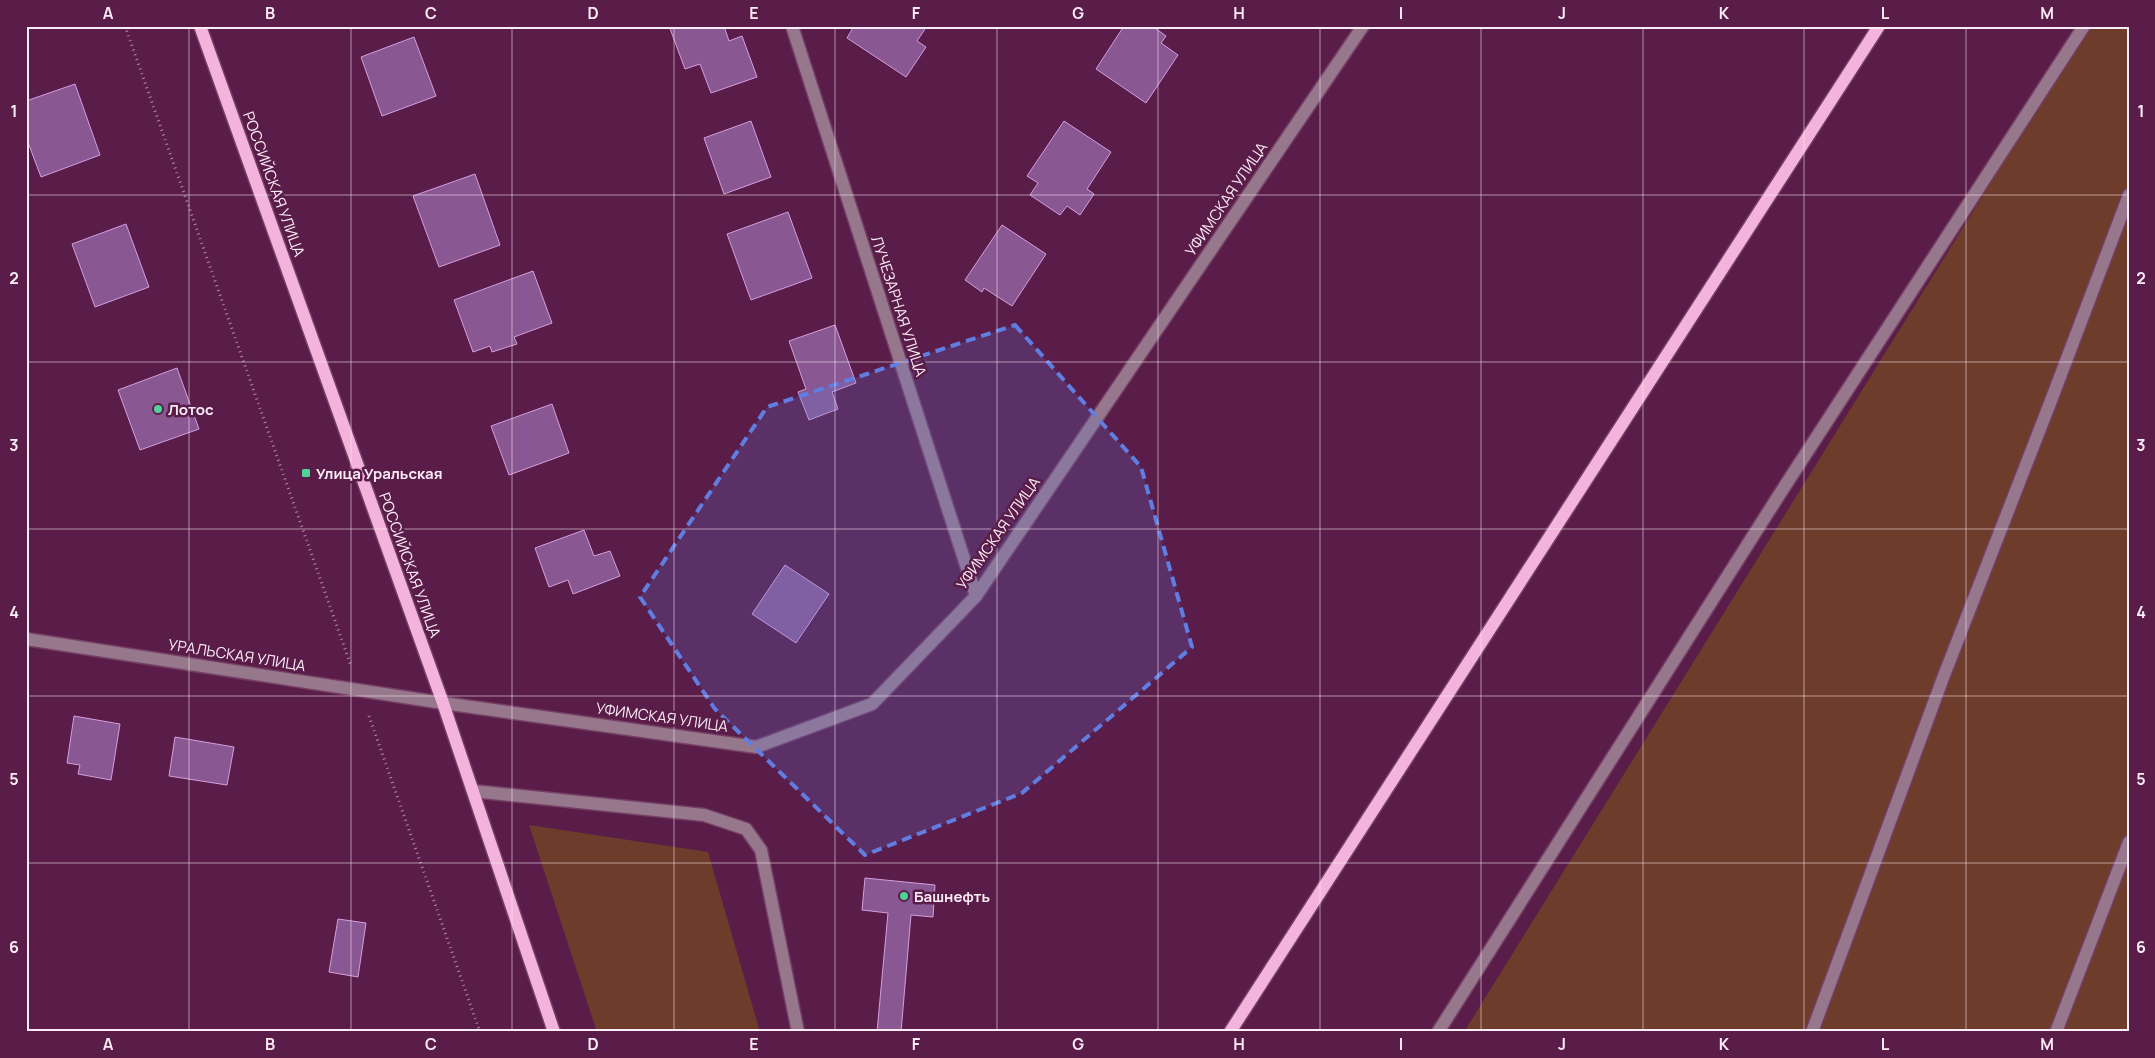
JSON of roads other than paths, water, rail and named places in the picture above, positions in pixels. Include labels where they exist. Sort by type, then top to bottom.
[{"type":"main road","name":"РОССИЙСКАЯ УЛИЦА","points":[[200,26],[443,703],[554,1032]]},
{"type":"main road","points":[[1230,1032],[1878,26]]},
{"type":"street","name":"ЛУЧЕЗАРНАЯ УЛИЦА","points":[[792,26],[976,596]]},
{"type":"street","name":"УФИМСКАЯ УЛИЦА","points":[[443,703],[756,747],[872,704],[976,596],[1363,26]]},
{"type":"street","points":[[1438,1032],[1781,492],[2084,26]]},
{"type":"street","points":[[1812,1032],[1943,678],[2129,195]]},
{"type":"street","name":"УРАЛЬСКАЯ УЛИЦА","points":[[26,639],[443,703]]},
{"type":"street","points":[[473,791],[704,815],[746,829],[761,850],[798,1032]]},
{"type":"street","points":[[2056,1032],[2129,842]]},
{"type":"place","name":"Лотос","points":[[158,409]]},
{"type":"place","name":"Улица Уральская","points":[[306,473]]},
{"type":"place","name":"Башнефть","points":[[904,896]]}]
